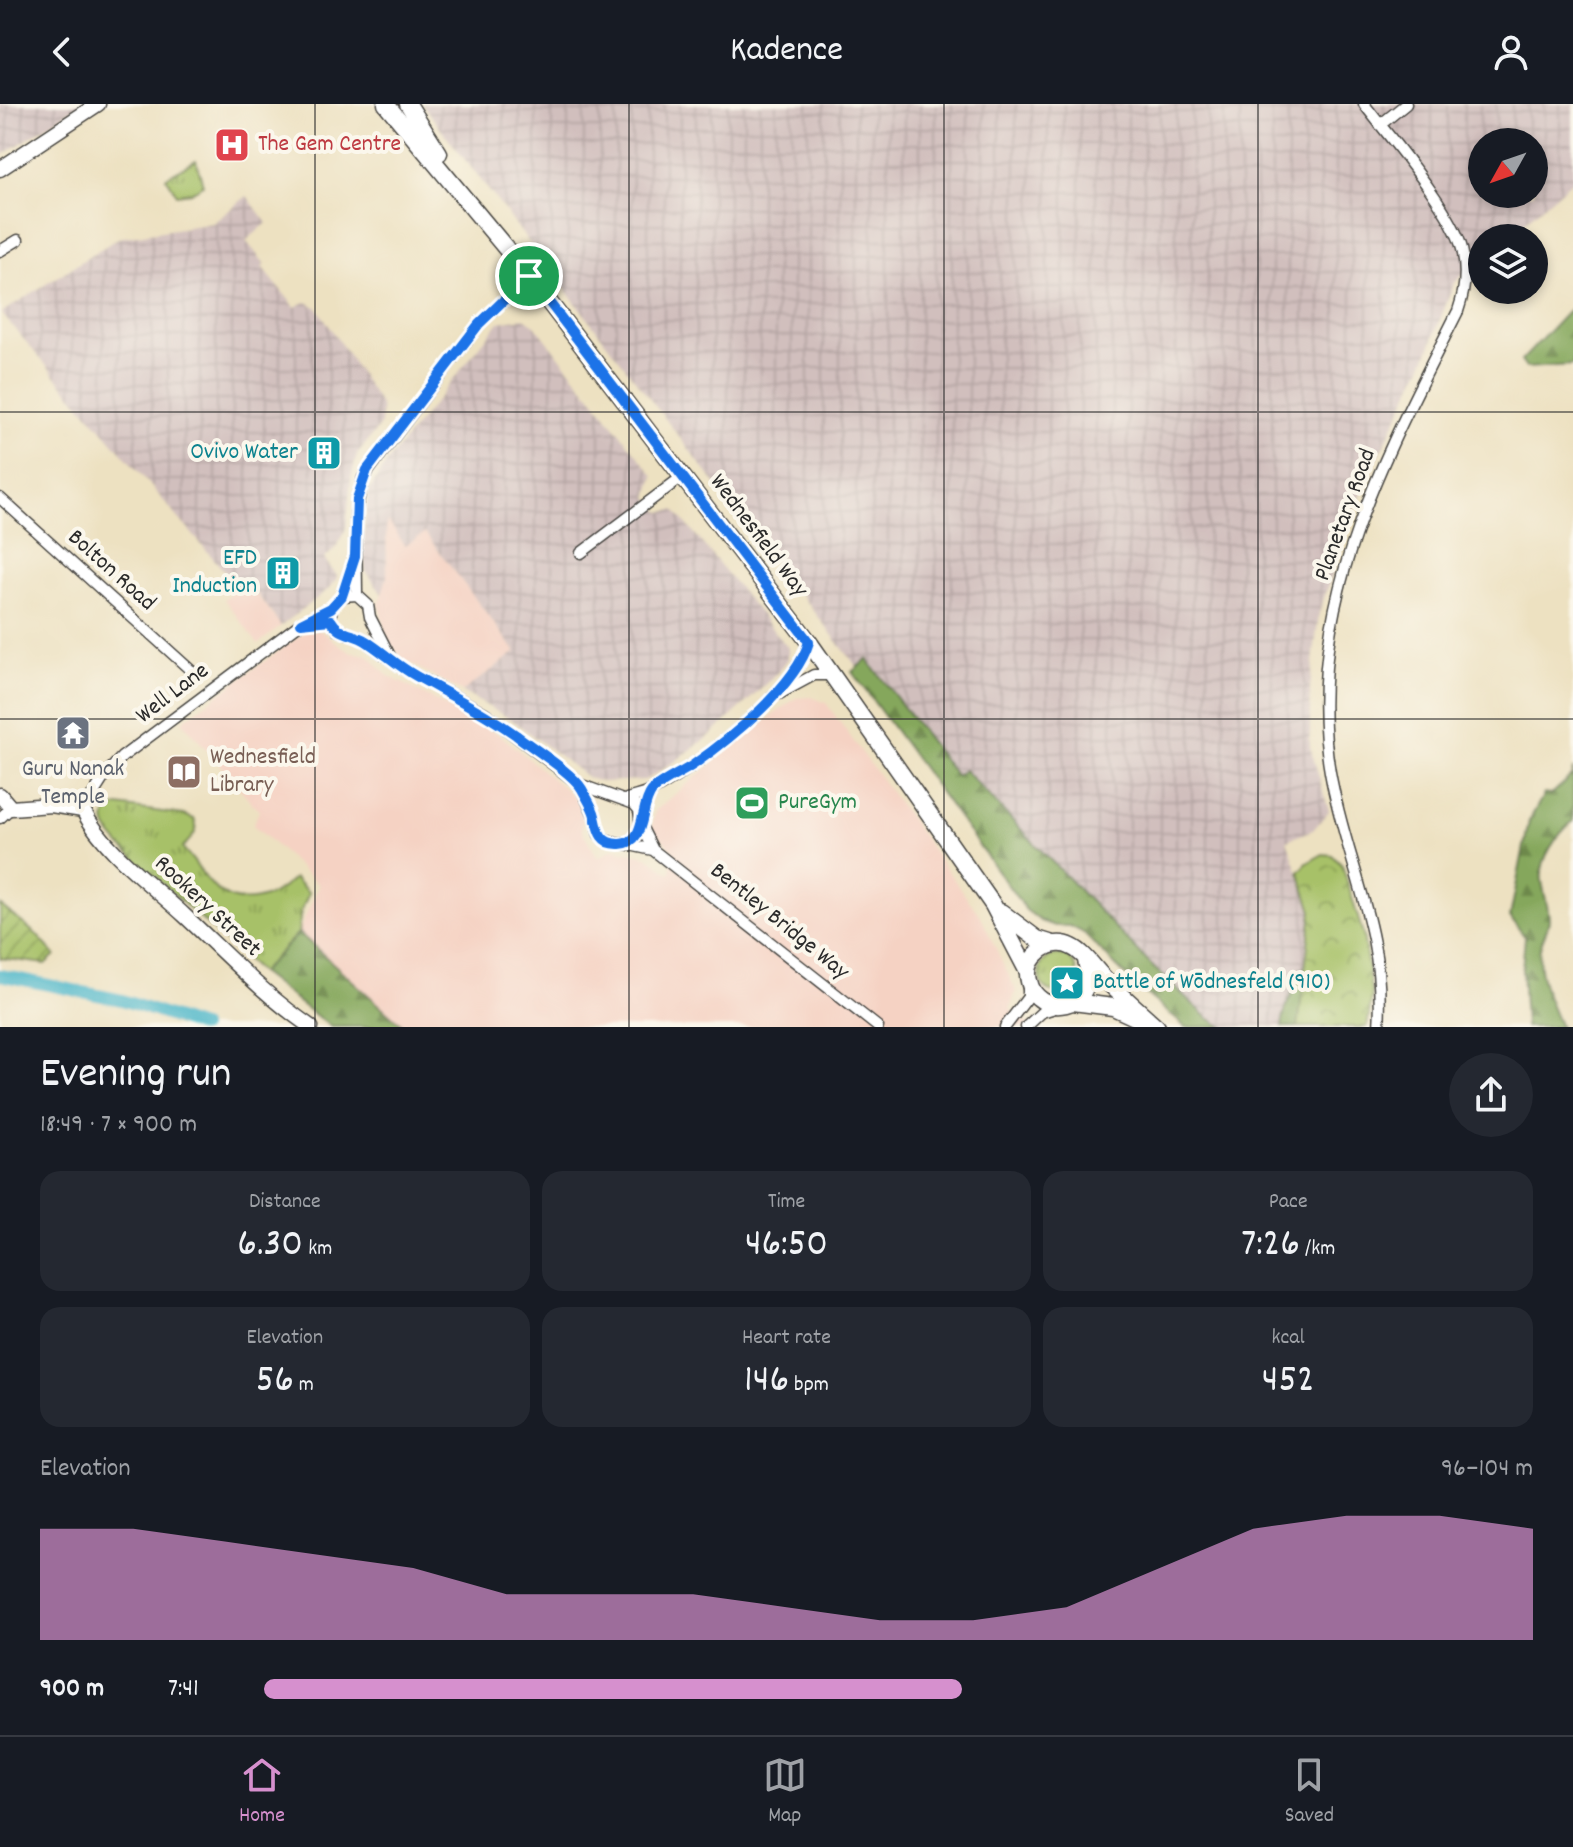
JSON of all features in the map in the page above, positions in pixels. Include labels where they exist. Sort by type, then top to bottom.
[{"type":"main road","name":"Wednesfield Way","points":[[386,104],[529,276],[809,642],[993,905],[1028,976]]},
{"type":"main road","name":"Wednesfield Way","points":[[408,104],[472,205]]},
{"type":"main road","name":"Wednesfield Way","points":[[993,905],[1021,929],[1053,944]]},
{"type":"main road","points":[[1053,944],[1072,947],[1156,1027],[1113,1007],[1090,1002],[1046,1003],[1037,996],[1028,976],[1033,957],[1053,944]]},
{"type":"main road","points":[[1070,1003],[1087,987],[1090,974],[1086,960]]},
{"type":"street","points":[[0,169],[98,104]]},
{"type":"street","name":"Planetary Road","points":[[1364,104],[1454,227],[1462,247],[1465,282],[1458,311],[1361,517],[1337,594],[1328,643],[1324,702],[1327,753],[1344,833],[1373,932],[1381,993],[1379,1027]]},
{"type":"street","points":[[1380,125],[1406,104]]},
{"type":"street","points":[[0,251],[18,240]]},
{"type":"street","points":[[392,660],[370,617],[368,605],[357,595],[357,499],[367,470],[479,324],[529,276]]},
{"type":"street","points":[[581,553],[683,476]]},
{"type":"street","name":"Bolton Road","points":[[0,498],[196,675]]},
{"type":"street","points":[[355,556],[342,596],[331,608],[331,620],[338,630],[363,639],[418,677],[485,713],[579,784],[634,804],[653,850]]},
{"type":"street","points":[[342,596],[357,595]]},
{"type":"street","name":"Well Lane","points":[[83,810],[106,774],[122,757],[301,623],[331,608]]},
{"type":"street","points":[[350,635],[364,629],[370,617]]},
{"type":"street","points":[[301,623],[331,620]]},
{"type":"street","points":[[774,697],[801,660],[809,642]]},
{"type":"street","points":[[595,817],[603,804],[652,791],[697,762],[774,697],[814,675],[832,675]]},
{"type":"street","points":[[579,784],[595,817],[596,827],[606,840],[613,844],[626,843],[653,850]]},
{"type":"street","points":[[626,843],[638,833],[652,791]]},
{"type":"street","points":[[0,795],[5,813],[51,805],[83,810]]},
{"type":"street","name":"Rookery Street","points":[[83,810],[93,828],[143,877],[250,976],[311,1027]]},
{"type":"street","name":"Bentley Bridge Way","points":[[653,850],[878,1027]]},
{"type":"street","points":[[1005,1027],[1028,997],[1028,976]]},
{"type":"street","points":[[1026,1027],[1042,1012],[1070,1003]]},
{"type":"shaded area","points":[[0,104],[80,104],[0,157]]},
{"type":"shaded area","points":[[422,104],[1573,104],[1573,180],[1548,202],[1548,128],[1468,128],[1468,208],[1541,208],[1522,224],[1468,224],[1468,270],[1454,283],[1425,360],[1357,501],[1319,613],[1310,688],[1310,747],[1329,811],[1313,830],[1287,840],[1312,911],[1298,1027],[1208,1027],[1027,887]]},
{"type":"shaded area","points":[[247,196],[267,223],[246,241],[265,264],[262,267],[295,307],[306,302],[317,307],[381,406],[381,424],[357,455],[351,478],[346,528],[336,548],[324,559],[337,576],[336,580],[281,626],[248,582],[239,588],[1,313],[118,238],[213,223]]},
{"type":"shaded area","points":[[524,318],[535,325],[654,476],[648,497],[661,512],[675,510],[788,648],[788,659],[773,678],[711,735],[645,780],[602,782],[588,778],[512,720],[462,692],[516,652],[425,533],[405,546],[389,522],[386,524],[387,577],[382,594],[365,570],[363,544],[368,492],[388,461],[499,322]]},
{"type":"shaded area","points":[[389,521],[425,533],[516,652],[462,692],[403,659],[386,638],[379,603],[387,577],[386,524]]},
{"type":"shaded area","points":[[247,582],[281,626],[258,644],[224,599]]},
{"type":"shaded area","points":[[319,630],[350,652],[368,655],[387,675],[500,735],[584,805],[582,830],[598,858],[613,849],[647,856],[671,874],[672,849],[652,828],[655,811],[796,698],[812,697],[826,703],[981,917],[1016,991],[1010,1009],[1032,1027],[404,1027],[298,933],[319,885],[253,825],[259,811],[182,721],[306,631]]},
{"type":"green space","points":[[196,160],[203,185],[191,192],[177,194],[166,177]]},
{"type":"green space","points":[[1573,306],[1573,365],[1526,368],[1521,361]]},
{"type":"green space","points":[[867,659],[956,776],[964,770],[1152,966],[1207,1017],[1223,1027],[1185,1027],[1130,980],[1082,932],[1070,926],[1055,926],[1041,921],[1026,910],[852,672]]},
{"type":"green space","points":[[1573,769],[1573,821],[1550,848],[1542,873],[1549,918],[1540,948],[1540,968],[1560,1027],[1525,1027],[1522,969],[1525,937],[1510,917],[1529,821],[1544,794],[1551,795],[1572,775]]},
{"type":"green space","points":[[118,806],[194,819],[195,832],[182,848],[210,883],[231,898],[253,900],[264,897],[294,878],[309,893],[301,911],[298,933],[260,973],[120,845],[107,829],[105,820],[109,810]]},
{"type":"green space","points":[[1323,854],[1332,855],[1342,865],[1363,934],[1372,996],[1367,1027],[1298,1027],[1312,911],[1299,872]]},
{"type":"green space","points":[[0,905],[36,934],[55,955],[45,964],[0,958]]},
{"type":"green space","points":[[299,933],[404,1027],[331,1027],[260,973]]},
{"type":"green space","points":[[1058,955],[1072,960],[1077,974],[1072,988],[1058,993],[1044,988],[1039,974],[1044,960]]},
{"type":"green space","points":[[1301,969],[1310,973],[1300,1027],[1282,1027],[1285,1011]]},
{"type":"waterway","points":[[0,975],[122,1000],[201,1027]]},
{"type":"place","name":"The Gem Centre","points":[[232,145]]},
{"type":"place","name":"Ovivo Water","points":[[324,453]]},
{"type":"place","name":"EFD Induction","points":[[283,573]]},
{"type":"place","name":"Guru Nanak Temple","points":[[73,733]]},
{"type":"place","name":"Wednesfield Library","points":[[184,772]]},
{"type":"place","name":"PureGym","points":[[752,803]]},
{"type":"place","name":"Battle of Wōdnesfeld (910)","points":[[1067,983]]},
{"type":"route","points":[[529,276],[809,642],[795,670],[774,697],[697,762],[652,791],[638,833],[626,843],[613,844],[599,834],[595,817],[579,784],[485,713],[404,669],[363,639],[338,630],[331,620],[301,623],[331,608],[342,596],[355,556],[357,499],[367,470],[479,324],[495,305],[529,276]]}]
